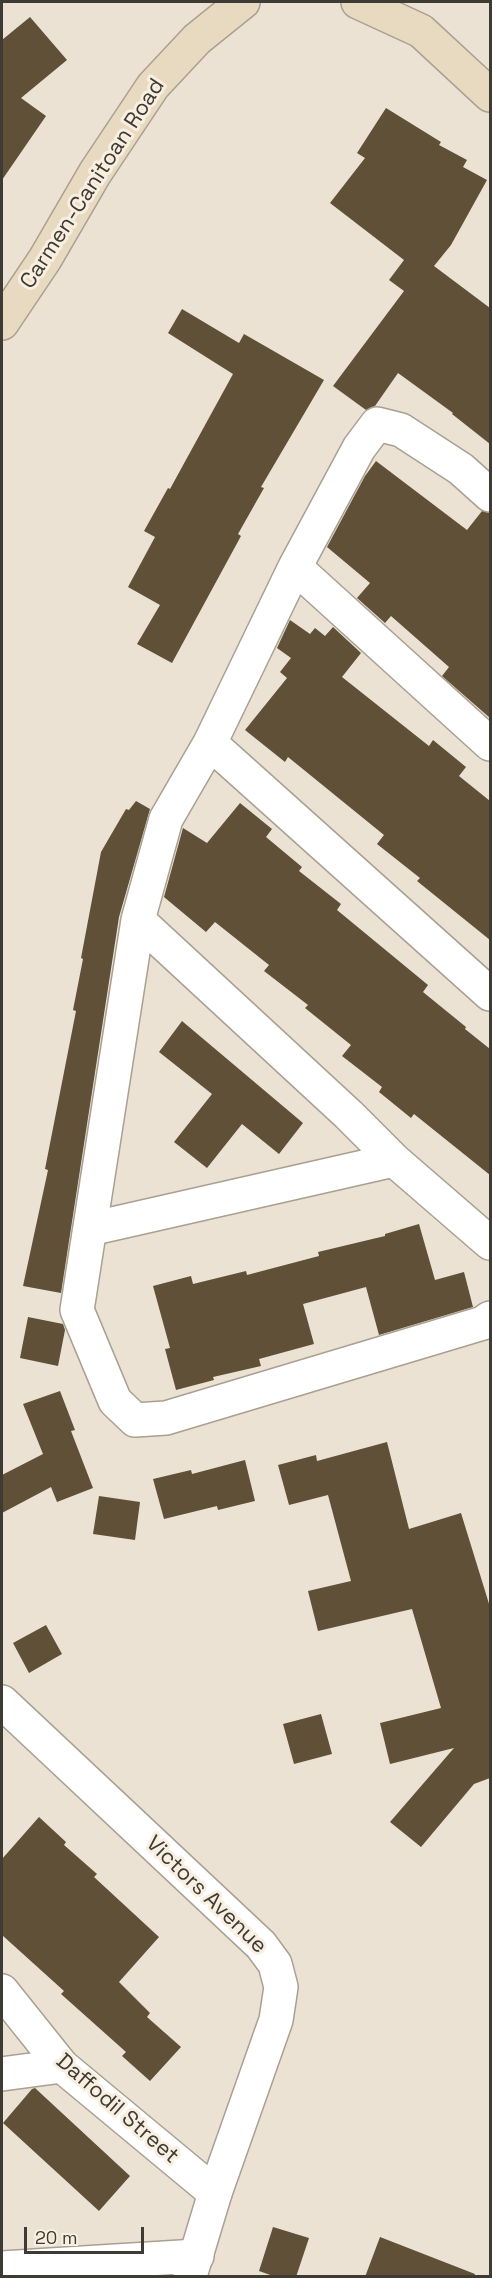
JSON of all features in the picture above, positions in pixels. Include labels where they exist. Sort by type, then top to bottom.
[{"type":"main road","name":"Carmen-Canitoan Road","points":[[2,323],[45,259],[95,173],[153,86],[197,39],[243,2]]},
{"type":"main road","points":[[358,2],[421,31],[490,95]]},
{"type":"street","points":[[490,495],[461,469],[401,430],[377,424],[359,448],[295,567],[210,743],[166,819],[138,920],[77,1310],[115,1401],[135,1420],[166,1418],[483,1323],[490,1318]]},
{"type":"street","points":[[295,567],[490,744]]},
{"type":"street","points":[[210,743],[490,994]]},
{"type":"street","points":[[138,920],[349,1115],[394,1160],[490,1243]]},
{"type":"street","points":[[90,1229],[394,1160]]},
{"type":"street","name":"Victors Avenue","points":[[2,1702],[261,1945],[275,1964],[280,1986],[276,2020],[214,2193],[194,2266]]},
{"type":"street","name":"Daffodil Street","points":[[2,1991],[63,2066],[214,2193]]},
{"type":"street","points":[[2,2074],[63,2066]]},
{"type":"street","points":[[2,2268],[194,2266]]},
{"type":"building","points":[[30,17],[67,60],[21,98],[46,116],[2,180],[2,40]]},
{"type":"building","points":[[386,108],[441,142],[439,145],[467,160],[463,167],[487,180],[451,245],[434,266],[490,308],[490,444],[453,413],[398,373],[375,406],[366,410],[333,386],[404,291],[389,280],[404,260],[330,203],[365,158],[357,153]]},
{"type":"building","points":[[182,309],[239,343],[244,334],[324,380],[261,487],[264,488],[238,534],[241,536],[172,663],[137,644],[160,605],[128,587],[155,537],[144,531],[168,488],[170,489],[233,374],[168,333]]},
{"type":"building","points":[[376,461],[467,530],[482,511],[490,513],[490,718],[442,676],[449,667],[391,616],[385,623],[357,598],[370,583],[327,547],[365,476]]},
{"type":"building","points":[[290,620],[310,634],[315,628],[325,636],[333,627],[361,653],[342,677],[429,746],[433,740],[466,767],[459,776],[490,801],[490,940],[417,881],[420,878],[377,844],[384,835],[288,757],[285,762],[245,730],[287,678],[280,672],[291,658],[277,648]]},
{"type":"building","points":[[136,801],[150,809],[119,917],[61,1293],[23,1286],[48,1170],[45,1169],[76,1011],[73,1010],[83,959],[81,958],[101,852],[126,809],[129,810]]},
{"type":"building","points":[[240,803],[272,829],[266,837],[302,867],[299,871],[341,904],[337,910],[428,985],[423,992],[490,1049],[490,1175],[414,1114],[411,1118],[379,1092],[382,1087],[342,1056],[351,1045],[305,1008],[308,1005],[264,971],[269,965],[215,922],[206,932],[164,897],[183,828],[207,843]]},
{"type":"building","points":[[182,1021],[303,1123],[279,1154],[242,1124],[207,1168],[174,1142],[212,1094],[159,1052]]},
{"type":"building","points":[[419,1224],[435,1280],[464,1272],[473,1307],[379,1335],[366,1287],[303,1304],[314,1344],[259,1359],[261,1366],[213,1377],[214,1380],[176,1390],[165,1349],[170,1348],[153,1286],[191,1276],[193,1284],[246,1271],[247,1275],[319,1256],[318,1252],[385,1236],[385,1234]]},
{"type":"building","points":[[28,1317],[63,1324],[65,1330],[58,1366],[20,1358]]},
{"type":"building","points":[[60,1391],[75,1430],[71,1431],[93,1488],[57,1502],[51,1487],[2,1513],[2,1475],[43,1454],[23,1404]]},
{"type":"building","points":[[387,1442],[409,1529],[461,1513],[490,1607],[490,1778],[474,1784],[421,1847],[390,1822],[454,1748],[390,1764],[380,1723],[441,1708],[412,1609],[318,1631],[308,1591],[351,1581],[328,1495],[289,1505],[278,1465],[316,1455],[317,1461]]},
{"type":"building","points":[[245,1460],[255,1501],[218,1510],[217,1506],[164,1519],[153,1479],[191,1470],[192,1474]]},
{"type":"building","points":[[99,1496],[140,1502],[135,1540],[93,1534]]},
{"type":"building","points":[[46,1625],[62,1654],[29,1673],[13,1643]]},
{"type":"building","points":[[321,1714],[332,1754],[294,1764],[283,1724]]},
{"type":"building","points":[[39,1817],[66,1842],[64,1845],[97,1874],[94,1877],[159,1937],[119,1982],[150,2013],[147,2017],[181,2047],[150,2081],[122,2056],[126,2052],[61,1994],[64,1991],[2,1935],[2,1859]]},
{"type":"building","points":[[35,2088],[130,2176],[99,2211],[3,2123]]},
{"type":"building","points":[[273,2227],[309,2238],[296,2277],[276,2277],[259,2271]]},
{"type":"building","points":[[380,2237],[475,2274],[474,2277],[365,2277]]}]
